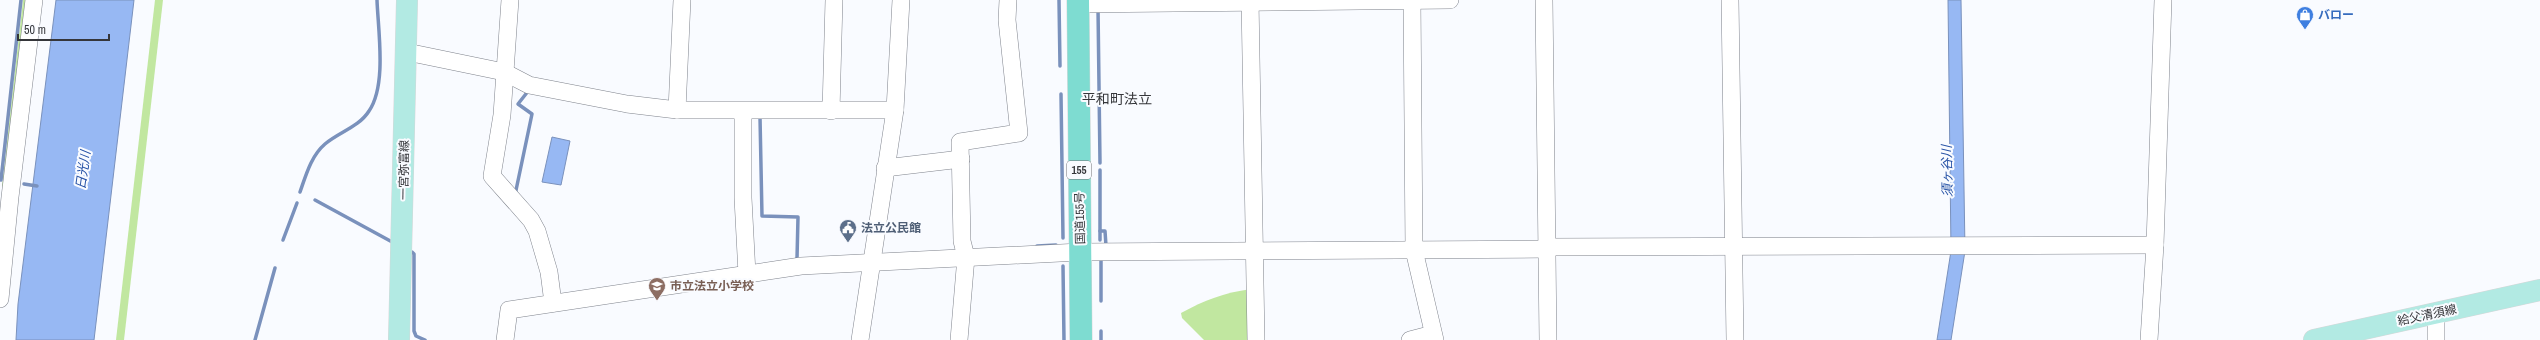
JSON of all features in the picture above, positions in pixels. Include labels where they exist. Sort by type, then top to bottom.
[{"type":"highway","name":"国道155号","points":[[1078,2],[1081,340]]},
{"type":"main road","name":"一宮弥富線","points":[[399,340],[407,52],[407,0]]},
{"type":"main road","name":"給父清須線","points":[[2314,340],[2540,290]]},
{"type":"street","points":[[0,299],[5,193],[34,0]]},
{"type":"street","points":[[510,0],[502,115],[492,176],[531,220],[537,231],[549,272],[553,303]]},
{"type":"street","points":[[677,110],[682,0]]},
{"type":"street","points":[[830,111],[834,0]]},
{"type":"street","points":[[860,340],[895,110],[899,70],[901,0]]},
{"type":"street","points":[[960,340],[966,257],[962,241],[960,142],[1019,133],[1007,20],[1008,0]]},
{"type":"street","points":[[1410,340],[1434,337],[1414,250],[1412,0]]},
{"type":"street","points":[[1078,2],[1450,0]]},
{"type":"street","points":[[1544,0],[1548,340]]},
{"type":"street","points":[[1730,0],[1735,340]]},
{"type":"street","points":[[2149,340],[2155,245],[2163,0]]},
{"type":"street","points":[[1250,1],[1253,251],[1256,340]]},
{"type":"street","points":[[407,52],[504,72],[529,85],[627,104],[677,110],[895,110]]},
{"type":"street","points":[[743,111],[743,198],[747,274]]},
{"type":"street","points":[[885,168],[961,159]]},
{"type":"street","points":[[505,340],[509,310],[801,266],[1080,252],[1414,250],[1733,245],[1968,247],[2155,245]]},
{"type":"street","points":[[2436,313],[2436,340]]},
{"type":"green space","points":[[23,0],[30,0],[4,188],[2,186]]},
{"type":"green space","points":[[155,0],[163,0],[124,340],[116,340]]},
{"type":"green space","points":[[1251,289],[1252,340],[1204,340],[1182,318],[1181,313],[1198,304],[1223,295]]},
{"type":"water","name":"日光川","points":[[56,0],[134,0],[94,340],[16,340],[18,304]]},
{"type":"water","points":[[1948,0],[1961,0],[1965,251],[1951,340],[1937,340],[1951,251]]},
{"type":"water","points":[[552,137],[570,141],[561,185],[542,182]]},
{"type":"waterway","points":[[1,180],[21,0]]},
{"type":"waterway","points":[[300,192],[310,166],[320,149],[330,140],[365,117],[375,100],[380,72],[380,41],[377,0]]},
{"type":"waterway","points":[[1059,0],[1060,66]]},
{"type":"waterway","points":[[1098,8],[1100,163]]},
{"type":"waterway","points":[[515,195],[532,114],[518,104],[529,90]]},
{"type":"waterway","points":[[1061,94],[1063,238]]},
{"type":"waterway","points":[[760,117],[762,216],[798,217],[797,259]]},
{"type":"waterway","points":[[1100,170],[1100,231],[1105,231],[1106,246]]},
{"type":"waterway","points":[[24,184],[37,186]]},
{"type":"waterway","points":[[315,200],[394,243]]},
{"type":"waterway","points":[[283,240],[297,203]]},
{"type":"waterway","points":[[1100,231],[1100,240]]},
{"type":"waterway","points":[[1037,246],[1056,245]]},
{"type":"waterway","points":[[412,252],[414,254],[414,331],[416,336],[425,340]]},
{"type":"waterway","points":[[1101,260],[1101,301]]},
{"type":"waterway","points":[[1063,266],[1064,340]]},
{"type":"waterway","points":[[255,340],[275,268]]},
{"type":"waterway","points":[[1101,331],[1101,340]]},
{"type":"place","name":"バロー","points":[[2305,30]]},
{"type":"place","name":"法立公民館","points":[[848,243]]},
{"type":"place","name":"市立法立小学校","points":[[657,301]]},
{"type":"district","name":"平和町法立","points":[[1117,99]]},
{"type":"water label","name":"須ヶ谷川","points":[[1947,171]]}]
